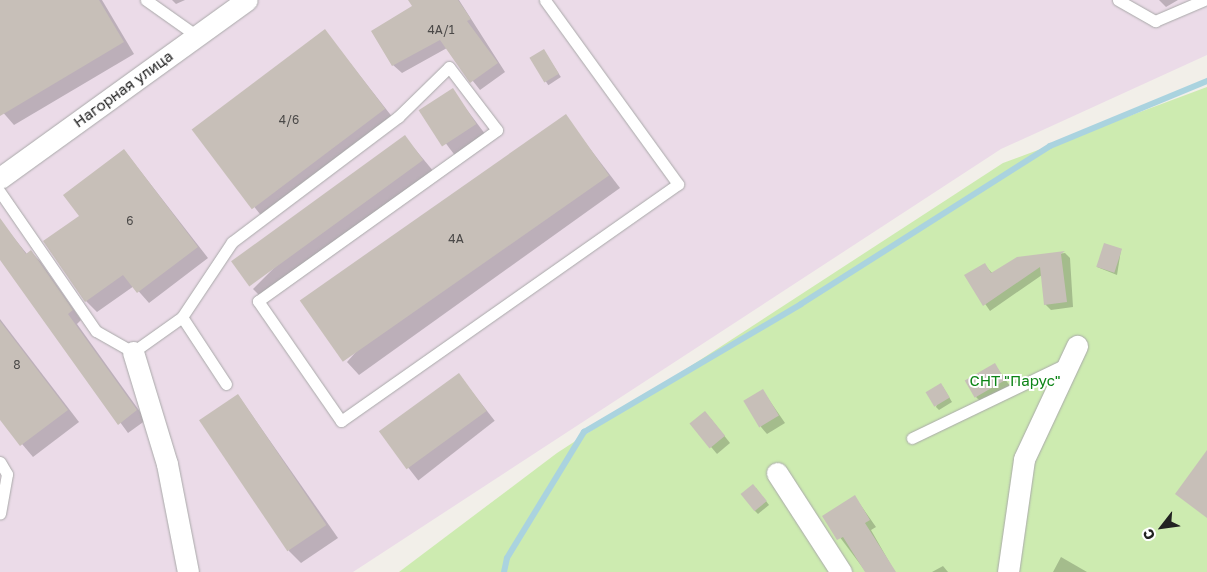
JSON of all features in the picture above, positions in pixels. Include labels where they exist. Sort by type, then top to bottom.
[{"type":"street","name":"Нагорная улица","points":[[2,176],[247,0]]},
{"type":"street","points":[[133,352],[167,464],[188,572]]},
{"type":"street","points":[[1008,572],[1024,459],[1073,354]]},
{"type":"street","points":[[777,473],[841,572]]},
{"type":"lane","points":[[146,0],[197,36]]},
{"type":"lane","points":[[2,176],[96,331],[133,352],[182,317],[232,242],[398,117],[449,67],[497,130],[258,301],[342,422],[678,184],[545,0]]},
{"type":"lane","points":[[1118,0],[1154,21],[1204,0]]},
{"type":"lane","points":[[182,317],[226,384]]},
{"type":"lane","points":[[912,438],[1073,354]]},
{"type":"lane","points":[[0,462],[7,474],[0,513]]},
{"type":"shaded area","points":[[0,0],[1207,0],[1207,55],[1001,149],[353,572],[0,572]]},
{"type":"green space","name":"СНТ \"Парус\"","points":[[1207,87],[1207,572],[399,572],[557,453],[1003,163]]},
{"type":"building","points":[[0,0],[99,0],[124,42],[0,116]]},
{"type":"building","points":[[408,0],[458,0],[471,19],[467,21],[498,63],[470,83],[440,40],[392,66],[371,31],[412,6]]},
{"type":"building","points":[[325,29],[385,109],[252,209],[192,130]]},
{"type":"building","points":[[544,49],[559,74],[544,83],[529,58]]},
{"type":"building","points":[[453,88],[476,124],[442,146],[419,110]]},
{"type":"building","points":[[566,114],[609,175],[343,362],[300,300]]},
{"type":"building","points":[[405,135],[423,160],[249,286],[231,261]]},
{"type":"building","points":[[124,149],[198,247],[137,293],[123,275],[85,302],[43,241],[79,216],[63,195]]},
{"type":"building","points":[[0,218],[26,254],[31,250],[73,310],[68,314],[137,410],[118,425],[0,260]]},
{"type":"building","points":[[1104,243],[1122,249],[1114,273],[1096,267]]},
{"type":"building","points":[[1065,251],[1061,254],[1067,302],[1044,305],[1040,267],[983,306],[964,275],[985,263],[991,273],[1017,257]]},
{"type":"building","points":[[0,321],[68,410],[20,446],[0,420]]},
{"type":"building","points":[[995,363],[1005,380],[975,398],[965,380]]},
{"type":"building","points":[[459,373],[487,411],[407,469],[379,431]]},
{"type":"building","points":[[941,383],[950,398],[934,407],[926,392]]},
{"type":"building","points":[[763,389],[779,416],[759,427],[743,401]]},
{"type":"building","points":[[238,394],[326,525],[287,551],[199,420]]},
{"type":"building","points":[[705,411],[725,436],[710,448],[689,424]]},
{"type":"building","points":[[1207,450],[1207,518],[1175,494]]},
{"type":"building","points":[[753,484],[767,501],[754,511],[741,494]]},
{"type":"building","points":[[855,495],[870,520],[865,523],[896,572],[865,572],[843,537],[837,540],[822,516]]},
{"type":"waterway","points":[[504,572],[507,558],[584,432],[801,304],[1050,146],[1207,81]]}]
